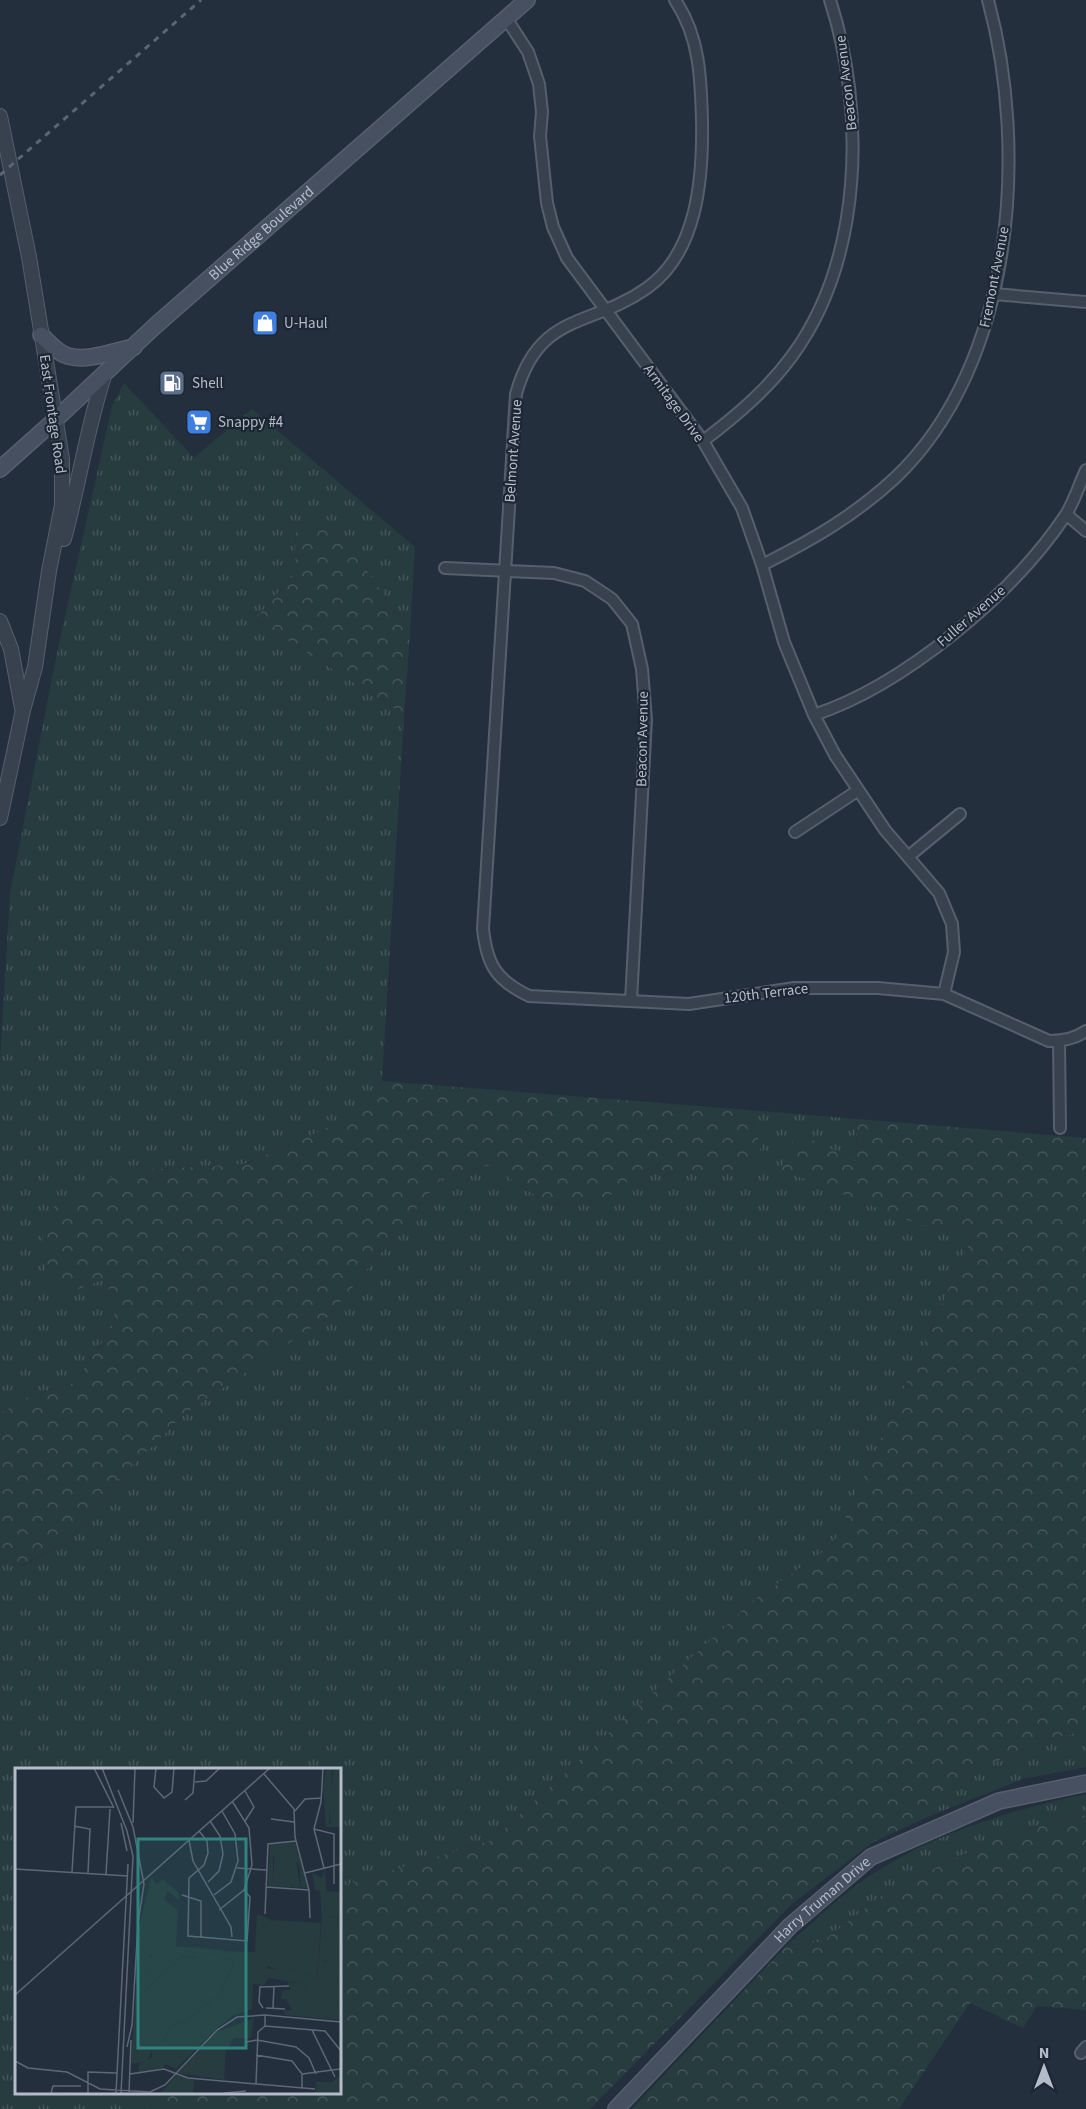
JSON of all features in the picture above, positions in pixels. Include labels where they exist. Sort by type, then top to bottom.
[{"type":"main road","name":"Blue Ridge Boulevard","points":[[3,466],[155,326],[527,0]]},
{"type":"main road","points":[[41,335],[57,350],[68,356],[84,357],[134,347]]},
{"type":"main road","name":"Harry Truman Drive","points":[[616,2109],[790,1926],[871,1857],[999,1802],[1086,1783]]},
{"type":"street","name":"Belmont Avenue","points":[[484,921],[516,398],[520,379],[532,356],[550,336],[563,327],[634,297],[649,287],[666,271],[686,238],[695,206],[702,144],[700,74],[697,51],[675,0]]},
{"type":"street","name":"Beacon Avenue","points":[[703,441],[737,416],[765,389],[793,356],[820,306],[839,257],[848,208],[853,159],[852,109],[846,60],[830,0]]},
{"type":"street","name":"Fremont Avenue","points":[[762,565],[816,538],[858,510],[896,477],[933,433],[963,384],[982,337],[994,294],[1005,225],[1008,156],[1004,88],[988,0]]},
{"type":"street","name":"Armitage Drive","points":[[507,18],[528,52],[539,84],[542,112],[540,136],[547,203],[553,227],[567,258],[703,441],[742,507],[762,565],[784,642],[814,715],[857,791],[885,830],[939,893],[952,924],[954,952],[944,994]]},
{"type":"street","name":"East Frontage Road","points":[[0,116],[29,257],[62,459],[62,505],[49,571],[35,667],[23,710],[0,818]]},
{"type":"street","points":[[994,294],[1086,302]]},
{"type":"street","points":[[49,571],[62,545],[76,496],[92,420],[105,373]]},
{"type":"street","name":"Fuller Avenue","points":[[814,715],[833,709],[878,686],[912,665],[952,635],[1012,581],[1066,514],[1086,470]]},
{"type":"street","points":[[1066,514],[1086,531]]},
{"type":"street","name":"Beacon Avenue","points":[[445,568],[554,573],[585,581],[612,599],[632,624],[642,669],[646,720],[631,1001]]},
{"type":"street","points":[[0,621],[11,649],[23,710]]},
{"type":"street","points":[[795,832],[857,791]]},
{"type":"street","points":[[909,856],[960,814]]},
{"type":"street","name":"120th Terrace","points":[[484,921],[486,952],[494,969],[513,988],[529,996],[689,1004],[794,988],[878,988],[944,994],[1048,1041],[1059,1041]]},
{"type":"street","points":[[1060,1128],[1059,1041],[1078,1037],[1086,1031]]},
{"type":"green space","points":[[124,383],[194,458],[252,409],[415,547],[410,633],[341,532],[296,526],[295,574],[255,619],[404,715],[382,1081],[346,1120],[244,1164],[122,1171],[69,1293],[106,1278],[116,1322],[74,1383],[28,1397],[0,1414],[0,1061],[10,893],[58,648],[112,406]]},
{"type":"green space","points":[[296,526],[341,532],[410,633],[404,715],[255,619],[295,574]]},
{"type":"green space","points":[[382,1081],[749,1110],[761,1147],[748,1174],[681,1174],[643,1169],[605,1200],[550,1205],[490,1165],[441,1179],[328,1317],[184,1414],[105,1493],[70,1540],[21,1566],[0,1561],[0,1414],[28,1397],[74,1383],[116,1322],[106,1278],[69,1293],[46,1282],[43,1241],[44,1212],[122,1171],[245,1164],[345,1120]]},
{"type":"green space","points":[[749,1110],[857,1119],[856,1162],[918,1224],[974,1233],[833,1545],[754,1600],[492,1840],[340,1887],[340,1768],[15,1768],[15,2094],[163,2094],[144,2109],[0,2109],[0,1561],[22,1566],[70,1540],[105,1493],[184,1414],[328,1317],[441,1179],[490,1165],[550,1205],[605,1200],[643,1169],[681,1174],[748,1174],[760,1147]]},
{"type":"green space","points":[[857,1119],[1086,1138],[1086,1731],[1048,1739],[968,1774],[930,1816],[873,1842],[792,1904],[590,2109],[144,2109],[163,2094],[340,2094],[340,1887],[492,1840],[754,1600],[833,1545],[974,1233],[918,1224],[781,1170],[796,1132],[856,1161]]},
{"type":"green space","points":[[1086,1731],[1086,1767],[1023,1779],[930,1816],[968,1774],[1048,1739]]},
{"type":"green space","points":[[1086,1794],[1086,1815],[1006,1834],[886,1892],[822,1942],[787,1945],[849,1891],[902,1856],[993,1818]]},
{"type":"green space","points":[[1086,1815],[1086,2010],[1037,2006],[1023,2028],[970,2003],[899,2109],[632,2109],[787,1945],[822,1942],[886,1892],[1006,1834]]},
{"type":"railway","points":[[0,175],[201,0]]},
{"type":"place","name":"U-Haul","points":[[265,323]]},
{"type":"place","name":"Shell","points":[[172,383]]},
{"type":"place","name":"Snappy #4","points":[[199,422]]}]
